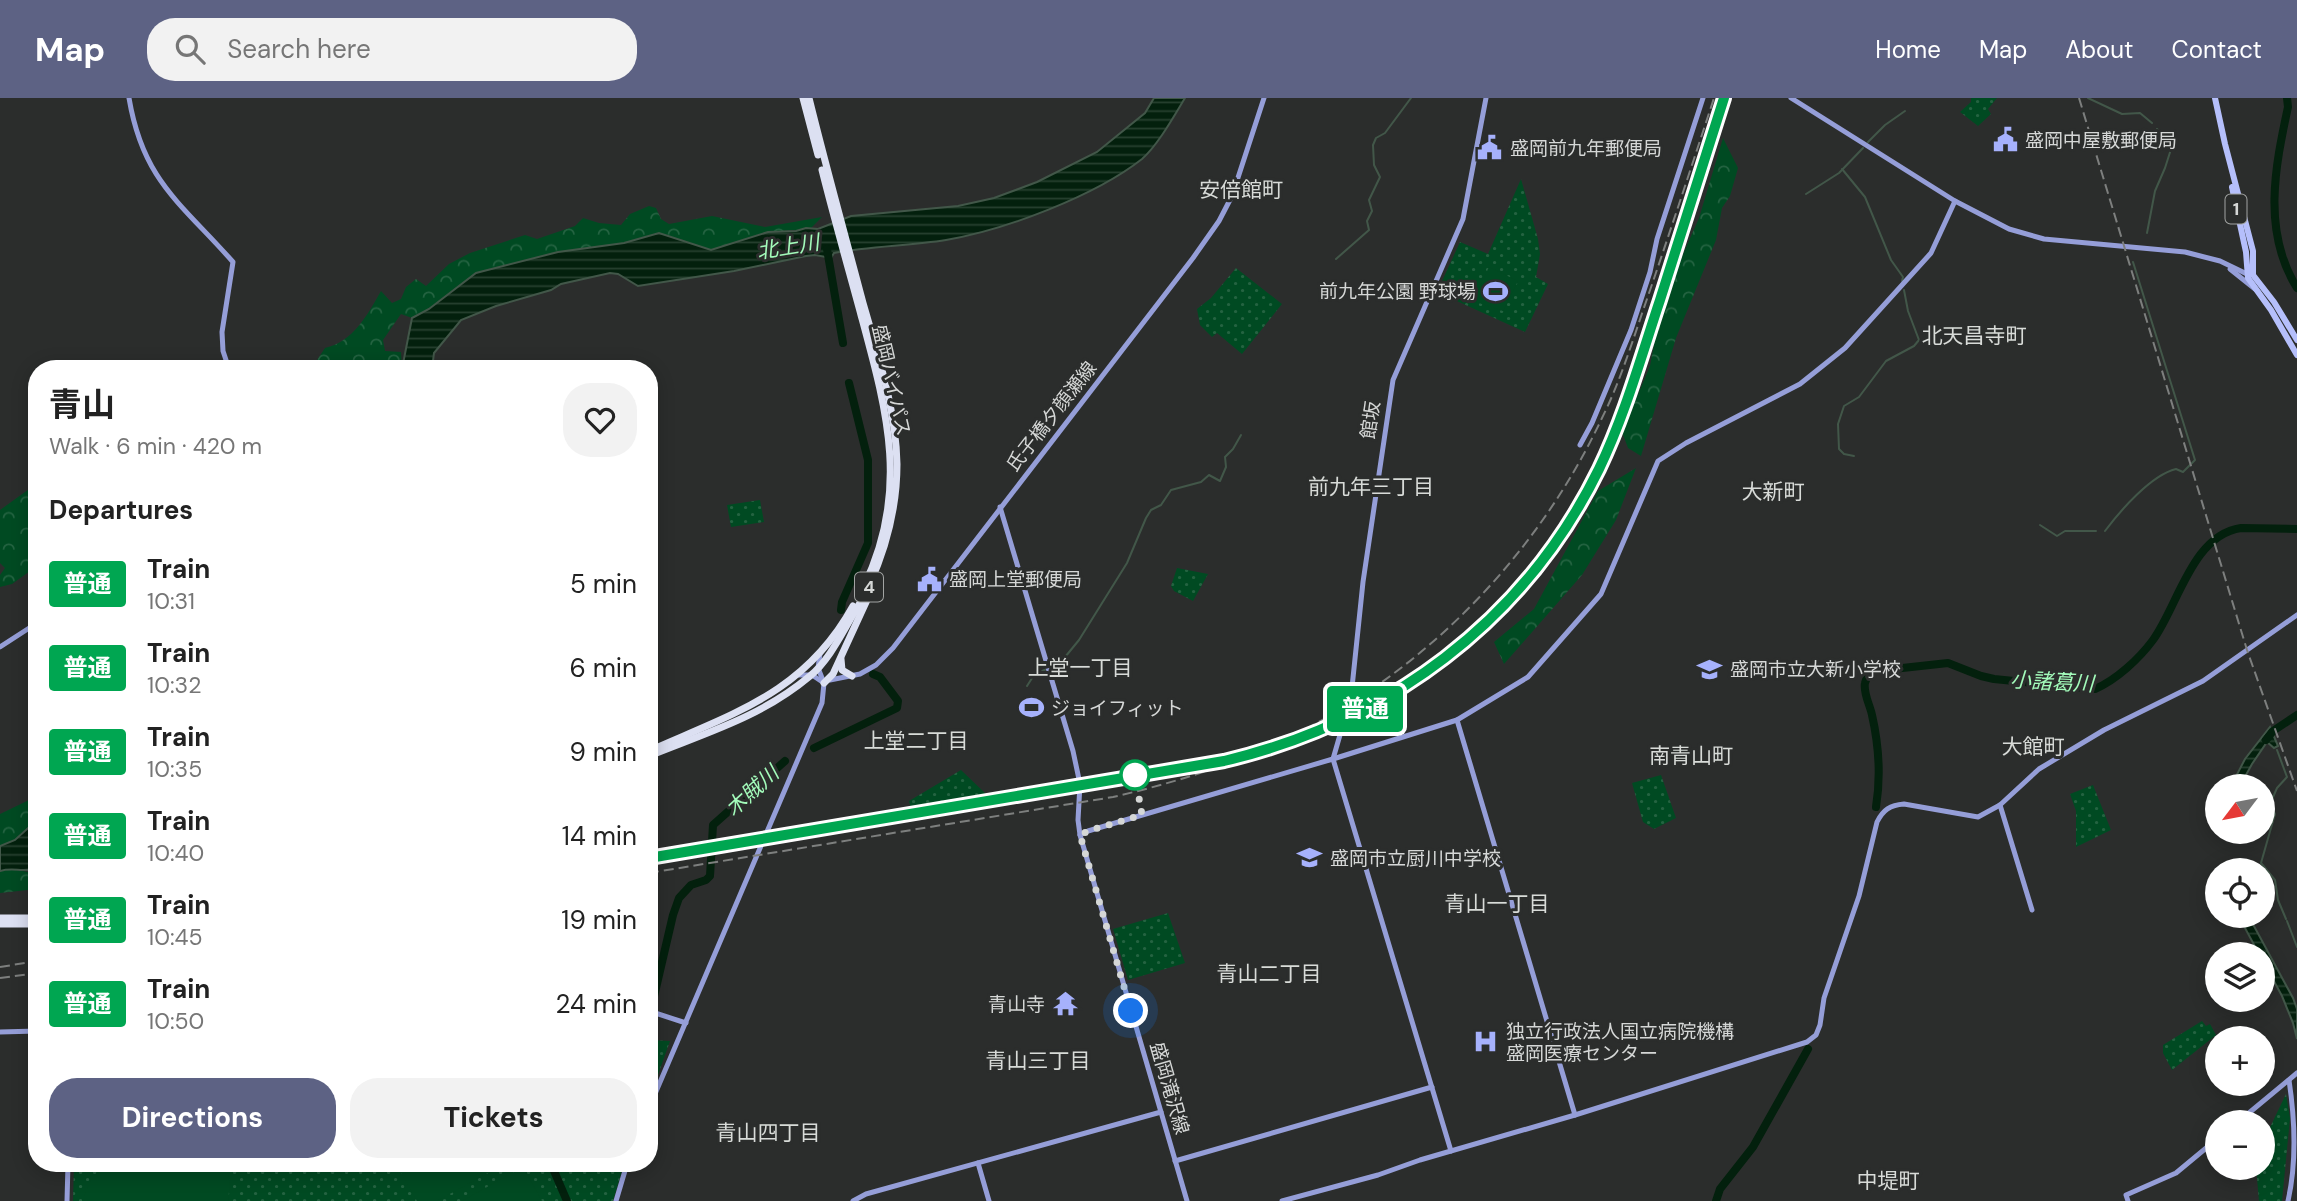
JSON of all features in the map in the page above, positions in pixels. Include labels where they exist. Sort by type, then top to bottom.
[{"type":"highway","name":"盛岡バイパス","points":[[803,98],[837,214]]},
{"type":"highway","name":"盛岡バイパス","points":[[658,749],[748,708],[799,675],[850,611],[873,568],[884,526],[891,480],[888,424],[809,98]]},
{"type":"highway","name":"盛岡バイパス","points":[[658,750],[761,711],[812,675],[856,611],[874,576],[889,531],[896,485],[896,457],[888,400],[848,257]]},
{"type":"highway","points":[[824,683],[832,674],[881,571],[894,528],[896,485]]},
{"type":"highway","points":[[844,648],[841,666],[845,673],[852,676]]},
{"type":"highway","points":[[0,918],[28,918]]},
{"type":"highway","points":[[0,924],[28,924]]},
{"type":"main road","name":"1","points":[[2215,98],[2250,266],[2257,282],[2274,302],[2297,340]]},
{"type":"main road","name":"1","points":[[2250,266],[2247,274],[2297,355]]},
{"type":"street","points":[[129,98],[135,131],[150,167],[176,202],[233,261],[222,332],[226,360]]},
{"type":"street","name":"氏子橋夕顔瀬線","points":[[824,683],[833,678],[852,676],[876,665],[892,648],[1219,221],[1243,165],[1264,98]]},
{"type":"street","name":"館坂","points":[[1333,760],[1350,697],[1363,582],[1393,380],[1463,219],[1486,98]]},
{"type":"street","points":[[1580,446],[1631,330],[1650,272],[1657,239],[1703,98]]},
{"type":"street","points":[[1791,98],[1994,223],[2044,239],[2185,252],[2212,259],[2247,274],[2257,282]]},
{"type":"street","points":[[1080,835],[1457,720],[1528,677],[1601,594],[1658,461],[1686,443],[1800,384],[1845,348],[1931,253],[1955,201]]},
{"type":"street","points":[[2237,271],[2250,266]]},
{"type":"street","points":[[2237,271],[2256,290]]},
{"type":"street","name":"盛岡滝沢線","points":[[1000,507],[1077,765],[1080,835],[1187,1201]]},
{"type":"street","points":[[1282,1201],[1378,1175],[1810,1041],[1821,1025],[1824,998],[1859,896],[1877,822],[1882,812],[1892,805],[1904,804],[1978,817],[2000,805],[2039,769],[2104,730],[2203,681],[2297,615]]},
{"type":"street","points":[[0,647],[28,629]]},
{"type":"street","points":[[658,1080],[686,1023],[822,703],[824,683],[818,668],[820,652]]},
{"type":"street","points":[[799,675],[812,675],[824,683]]},
{"type":"street","points":[[1457,720],[1575,1115]]},
{"type":"street","points":[[1333,760],[1451,1151]]},
{"type":"street","points":[[2000,805],[2032,910]]},
{"type":"street","points":[[658,1013],[686,1023]]},
{"type":"street","points":[[0,1032],[28,1031]]},
{"type":"street","points":[[2253,1110],[2293,1077]]},
{"type":"street","points":[[2288,1201],[2294,1158],[2293,1077]]},
{"type":"street","points":[[1175,1161],[1432,1087]]},
{"type":"street","points":[[853,1201],[866,1194],[1161,1112]]},
{"type":"street","points":[[2128,1201],[2126,1195],[2176,1173],[2205,1149]]},
{"type":"street","points":[[978,1163],[989,1201]]},
{"type":"street","points":[[67,1201],[68,1172]]},
{"type":"street","points":[[616,1201],[625,1172]]},
{"type":"green space","points":[[1971,98],[1997,98],[1988,109],[1991,114],[1978,126],[1960,112],[1971,102]]},
{"type":"green space","points":[[1723,138],[1738,168],[1730,196],[1722,208],[1716,240],[1676,338],[1641,456],[1628,448],[1622,432],[1650,366],[1662,302],[1699,218]]},
{"type":"green space","points":[[1521,179],[1538,239],[1540,254],[1536,277],[1548,284],[1525,332],[1437,292],[1460,242],[1488,254]]},
{"type":"green space","points":[[649,206],[656,208],[661,219],[669,224],[712,216],[765,227],[822,217],[810,229],[768,232],[711,250],[659,233],[625,243],[476,273],[429,309],[412,318],[401,314],[383,340],[385,351],[401,352],[401,360],[317,360],[325,348],[344,340],[359,326],[381,291],[392,303],[401,299],[406,287],[416,279],[426,286],[449,264],[470,253],[525,235],[537,239],[575,226],[583,218],[621,225],[630,214]]},
{"type":"green space","name":"前九年公園 野球場","points":[[1489,267],[1518,281],[1503,311],[1473,301]]},
{"type":"green space","points":[[1236,268],[1282,304],[1242,354],[1217,333],[1212,337],[1200,325],[1197,309],[1211,298]]},
{"type":"green space","points":[[1636,468],[1616,520],[1582,575],[1504,664],[1494,642],[1534,609],[1598,491]]},
{"type":"green space","points":[[28,490],[28,572],[12,584],[0,587],[0,575],[5,568],[0,563],[0,510]]},
{"type":"green space","points":[[760,500],[764,522],[731,527],[727,505]]},
{"type":"green space","points":[[1177,568],[1208,574],[1193,601],[1174,591],[1171,586]]},
{"type":"green space","points":[[961,770],[986,794],[911,809],[909,801]]},
{"type":"green space","points":[[1661,775],[1676,818],[1654,829],[1643,822],[1632,783]]},
{"type":"green space","points":[[2093,785],[2111,830],[2076,847],[2076,811],[2070,794]]},
{"type":"green space","points":[[27,801],[28,828],[15,840],[0,846],[0,814]]},
{"type":"green space","points":[[8,868],[28,872],[28,890],[0,893],[0,871]]},
{"type":"green space","points":[[1168,913],[1185,963],[1128,980],[1113,929]]},
{"type":"green space","points":[[2202,1021],[2206,1026],[2205,1044],[2172,1070],[2163,1053],[2163,1045]]},
{"type":"green space","points":[[658,1040],[670,1041],[658,1075]]},
{"type":"green space","points":[[2286,1094],[2290,1118],[2282,1201],[2259,1201],[2257,1180],[2275,1180],[2275,1117]]},
{"type":"green space","points":[[74,1172],[622,1172],[613,1201],[73,1201]]},
{"type":"green space","points":[[99,1172],[227,1172],[230,1181],[228,1201],[82,1201],[91,1180]]},
{"type":"green space","points":[[401,1172],[490,1172],[437,1201],[417,1201]]},
{"type":"green space","points":[[514,1172],[526,1172],[542,1201],[462,1201]]},
{"type":"water","name":"北上川","points":[[1154,98],[1185,98],[1160,138],[1142,159],[1100,186],[1022,220],[946,240],[834,253],[831,258],[806,256],[734,271],[638,286],[618,274],[610,273],[561,284],[551,290],[496,306],[461,320],[434,353],[433,360],[404,360],[412,318],[429,309],[476,273],[558,252],[624,243],[659,233],[711,250],[768,232],[818,229],[851,216],[958,206],[994,198],[1037,182],[1097,152],[1145,113]]},
{"type":"water","points":[[2270,727],[2278,746],[2274,748],[2267,742],[2247,774],[2237,774],[2245,759]]},
{"type":"water","points":[[28,828],[28,870],[0,871],[0,846],[15,840]]},
{"type":"water","points":[[2245,928],[2255,928],[2263,942],[2253,942]]},
{"type":"water","points":[[2275,965],[2297,1009],[2297,1039],[2293,1023],[2275,983]]},
{"type":"waterway","points":[[1336,259],[1369,230],[1367,221],[1372,211],[1369,200],[1380,177],[1374,165],[1373,145],[1411,98]]},
{"type":"waterway","points":[[2088,98],[2122,114],[2140,113],[2152,123]]},
{"type":"waterway","points":[[2287,98],[2288,107],[2276,176],[2275,222],[2286,267],[2297,288]]},
{"type":"waterway","points":[[1868,142],[1885,125],[1905,111]]},
{"type":"waterway","points":[[2157,129],[2170,141]]},
{"type":"waterway","points":[[2147,233],[2155,191],[2172,146]]},
{"type":"waterway","points":[[1806,194],[1839,173],[1863,148]]},
{"type":"waterway","points":[[1842,169],[1865,197],[1891,260],[1903,277],[1902,281]]},
{"type":"waterway","name":"木賊川","points":[[827,249],[843,343]]},
{"type":"waterway","points":[[2105,531],[2127,504],[2156,478],[2176,469],[2183,472],[2195,460],[2133,262]]},
{"type":"waterway","points":[[1854,456],[1844,454],[1839,449],[1838,424],[1844,406],[1859,397],[1886,361],[1914,346],[1919,340],[1908,311],[1904,290]]},
{"type":"waterway","name":"木賊川","points":[[841,610],[868,543],[868,460],[849,383]]},
{"type":"waterway","points":[[1027,686],[1034,675],[1061,662],[1079,640],[1127,563],[1151,510],[1161,505],[1171,490],[1201,482],[1209,475],[1220,481],[1226,467],[1225,457],[1241,435]]},
{"type":"waterway","points":[[2040,525],[2057,536],[2065,531],[2096,531]]},
{"type":"waterway","name":"小諸葛川","points":[[1876,807],[1878,750],[1865,687],[1866,679],[1873,672],[1948,663],[1994,679],[2095,689],[2119,675],[2153,640],[2188,574],[2210,544],[2224,533],[2241,528],[2297,529]]},
{"type":"waterway","name":"木賊川","points":[[814,748],[897,708],[898,701],[880,677],[873,674]]},
{"type":"waterway","points":[[2266,740],[2273,731],[2297,715]]},
{"type":"waterway","points":[[2277,750],[2287,777],[2277,788],[2270,804],[2275,814],[2261,863],[2275,880],[2278,900],[2286,919]]},
{"type":"waterway","name":"木賊川","points":[[658,979],[679,898],[691,885],[710,876],[713,825],[785,761]]},
{"type":"waterway","points":[[2287,921],[2297,947]]},
{"type":"waterway","name":"小諸葛川","points":[[1716,1201],[1720,1189],[1753,1147],[1808,1049]]},
{"type":"waterway","name":"木賊川","points":[[554,1172],[567,1201]]},
{"type":"railway","points":[[658,872],[1113,797],[1171,782],[1264,749],[1318,722],[1370,691],[1418,654],[1463,614],[1504,570],[1541,522],[1574,471],[1609,404],[1621,374],[1714,98]]},
{"type":"railway","points":[[1300,742],[1351,721],[1399,694],[1444,663],[1485,627],[1523,587],[1557,544],[1587,498],[1612,450],[1636,385],[1726,98]]},
{"type":"railway","points":[[2079,98],[2247,650],[2297,791]]},
{"type":"railway","points":[[658,855],[1193,765]]},
{"type":"railway","points":[[0,967],[28,962]]},
{"type":"railway","points":[[0,978],[28,974]]},
{"type":"train","name":"普通","points":[[658,856],[1013,794],[1224,761],[1306,736],[1344,720],[1416,678],[1479,628],[1518,589],[1567,525],[1598,471],[1626,403],[1724,98]]},
{"type":"place","name":"盛岡中屋敷郵便局","points":[[2005,140]]},
{"type":"place","name":"盛岡前九年郵便局","points":[[1490,148]]},
{"type":"place","name":"前九年公園 野球場","points":[[1496,291]]},
{"type":"place","name":"盛岡上堂郵便局","points":[[929,579]]},
{"type":"place","name":"盛岡市立大新小学校","points":[[1710,669]]},
{"type":"place","name":"ジョイフィット","points":[[1031,708]]},
{"type":"place","name":"盛岡市立厨川中学校","points":[[1310,858]]},
{"type":"place","name":"青山寺","points":[[1065,1004]]},
{"type":"place","name":"独立行政法人国立病院機構 盛岡医療センター","points":[[1486,1042]]},
{"type":"district","name":"安倍館町","points":[[1241,190]]},
{"type":"district","name":"北天昌寺町","points":[[1974,336]]},
{"type":"district","name":"前九年三丁目","points":[[1371,487]]},
{"type":"district","name":"大新町","points":[[1773,492]]},
{"type":"district","name":"上堂一丁目","points":[[1080,668]]},
{"type":"district","name":"上堂二丁目","points":[[916,741]]},
{"type":"district","name":"大館町","points":[[2033,747]]},
{"type":"district","name":"南青山町","points":[[1691,756]]},
{"type":"district","name":"青山一丁目","points":[[1497,904]]},
{"type":"district","name":"青山二丁目","points":[[1269,974]]},
{"type":"district","name":"青山三丁目","points":[[1038,1061]]},
{"type":"district","name":"青山四丁目","points":[[768,1133]]},
{"type":"district","name":"中堤町","points":[[1888,1181]]},
{"type":"route","points":[[1131,1011],[1080,835],[1142,815],[1135,775]]}]
